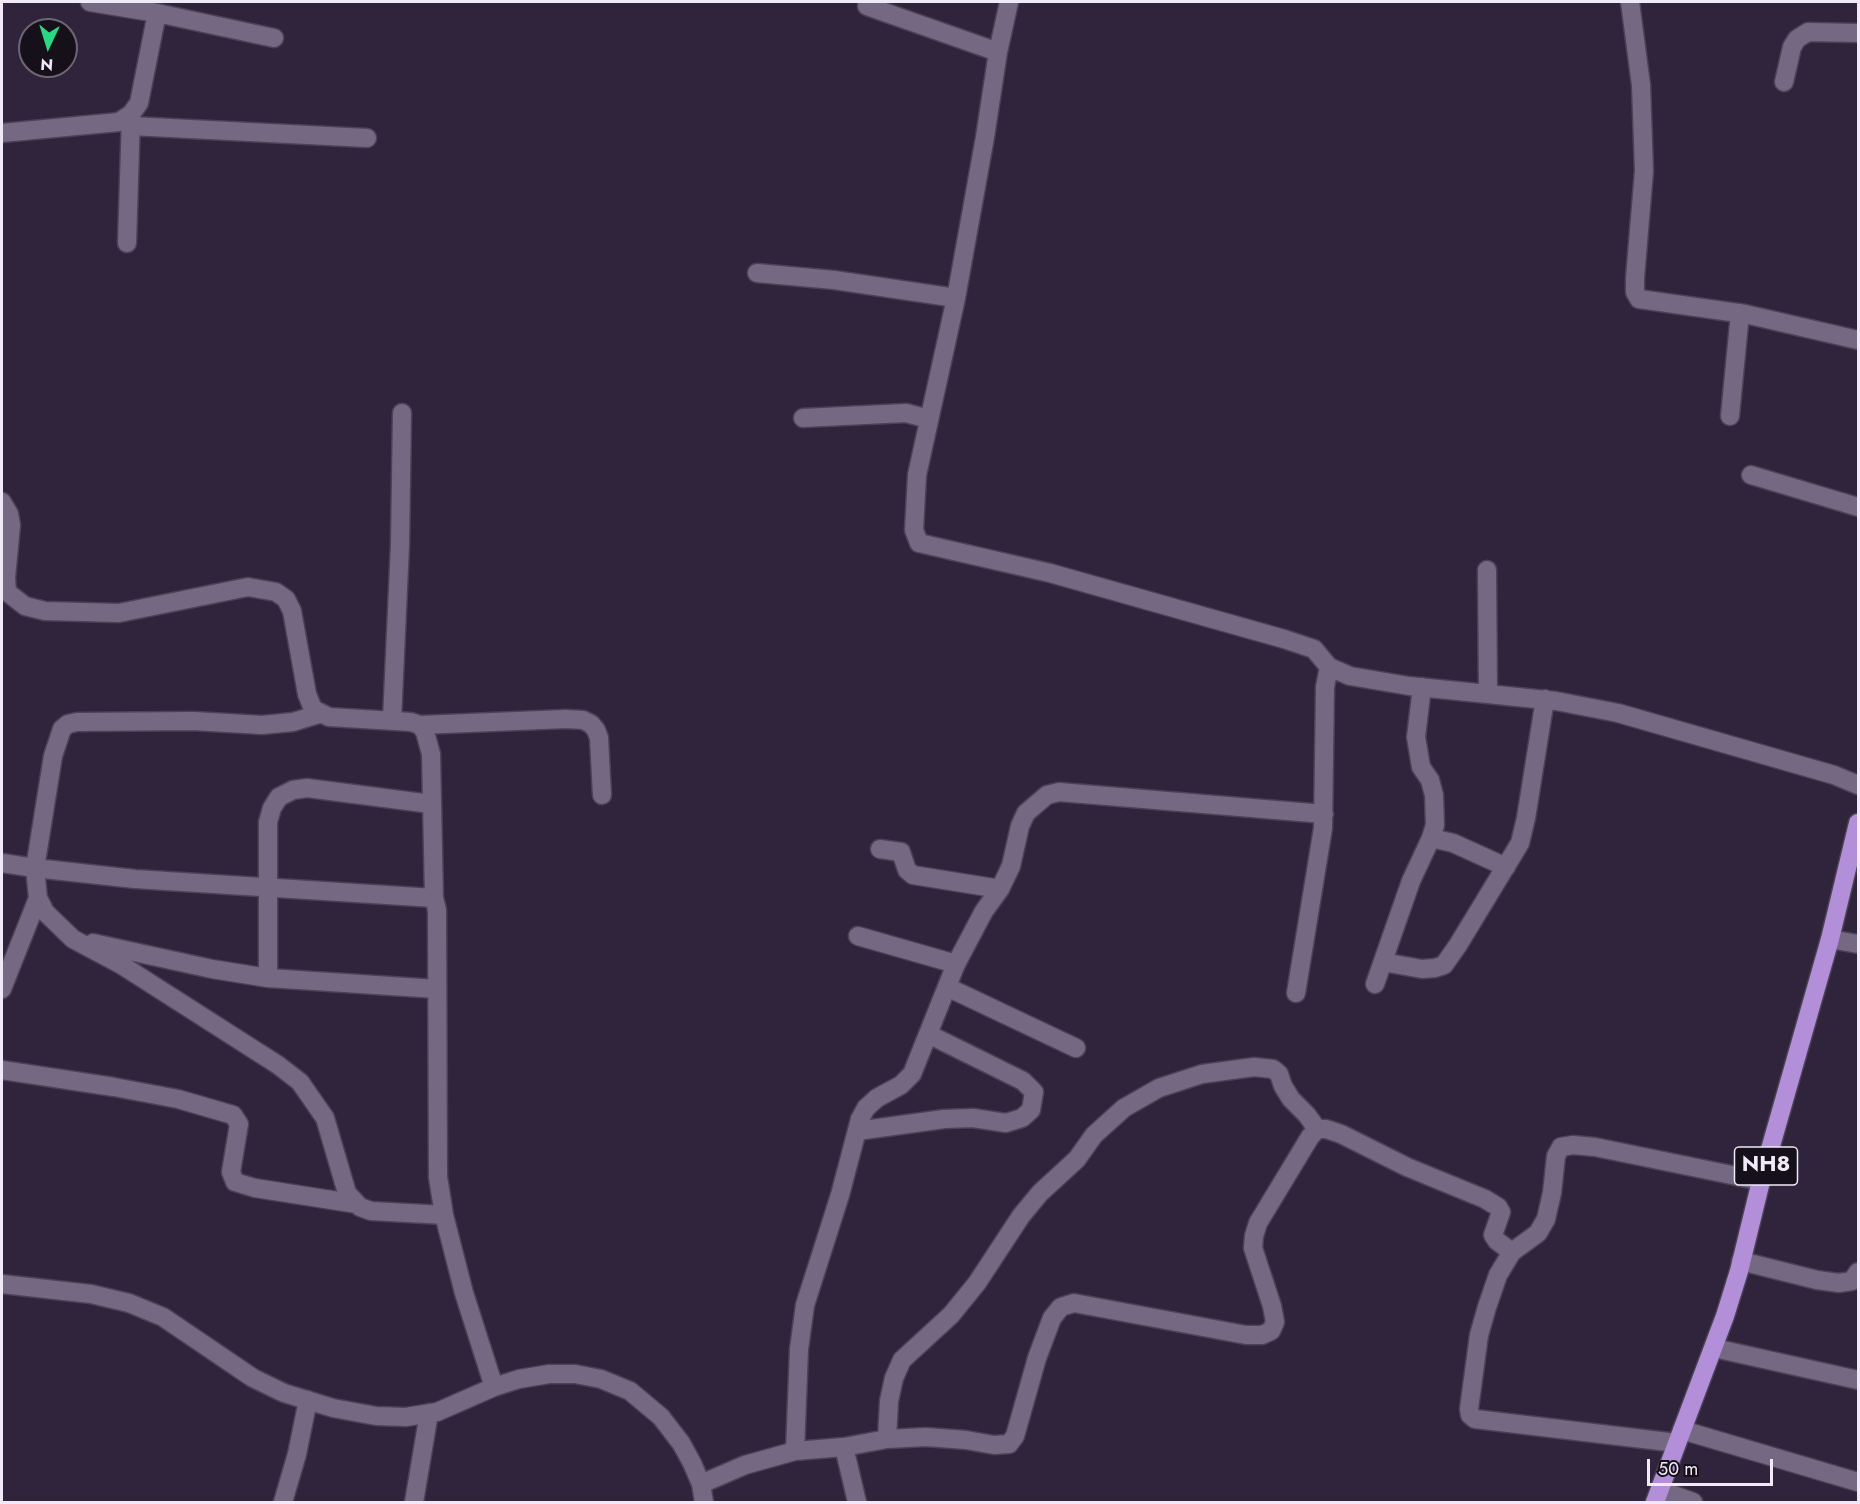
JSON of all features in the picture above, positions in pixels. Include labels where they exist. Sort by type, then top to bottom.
[{"type":"highway","name":"NH8","points":[[1657,1496],[1714,1348],[1741,1262],[1761,1181],[1830,939],[1858,823]]},
{"type":"street","points":[[90,2],[125,4],[274,38]]},
{"type":"street","points":[[1009,2],[998,52],[986,137],[956,298],[919,466],[914,530],[919,543],[1050,573],[1284,639],[1314,649],[1329,667],[1350,676],[1422,687],[1545,699],[1618,713],[1834,775],[1858,785]]},
{"type":"street","points":[[1630,2],[1641,85],[1644,171],[1635,292],[1639,299],[1740,313],[1858,340]]},
{"type":"street","points":[[867,6],[998,52]]},
{"type":"street","points":[[127,243],[131,120],[139,103],[158,13]]},
{"type":"street","points":[[1784,82],[1792,47],[1797,39],[1808,32],[1858,33]]},
{"type":"street","points":[[2,133],[131,120],[368,138]]},
{"type":"street","points":[[757,273],[834,280],[956,298]]},
{"type":"street","points":[[1730,416],[1740,313]]},
{"type":"street","points":[[392,720],[400,545],[402,413]]},
{"type":"street","points":[[803,418],[906,413],[929,419]]},
{"type":"street","points":[[1751,475],[1858,507]]},
{"type":"street","points":[[2,502],[12,525],[6,578],[7,592],[25,606],[45,611],[119,613],[248,588],[276,592],[286,599],[292,611],[307,694],[313,709],[320,714],[329,717],[392,720],[420,725],[583,720],[591,724],[599,738],[602,795]]},
{"type":"street","points":[[1487,570],[1488,694]]},
{"type":"street","points":[[1296,993],[1324,814],[1325,687],[1329,667]]},
{"type":"street","points":[[1375,984],[1411,881],[1435,825],[1434,795],[1430,780],[1421,767],[1416,737],[1422,687]]},
{"type":"street","points":[[1383,962],[1422,969],[1435,968],[1444,964],[1458,945],[1520,843],[1545,699]]},
{"type":"street","points":[[320,714],[293,722],[262,725],[193,721],[68,724],[62,729],[53,756],[35,868],[38,898],[45,912],[73,939],[120,964],[278,1065],[300,1082],[325,1118],[347,1192],[357,1204]]},
{"type":"street","points":[[420,725],[428,739],[431,754],[434,898],[437,910],[438,1177],[444,1215],[464,1293],[494,1387]]},
{"type":"street","points":[[268,978],[268,822],[279,796],[293,790],[307,788],[431,804]]},
{"type":"street","points":[[795,1451],[799,1350],[805,1305],[840,1195],[857,1131],[866,1107],[901,1085],[912,1074],[956,964],[1011,866],[1020,826],[1026,813],[1047,795],[1059,792],[1324,814]]},
{"type":"street","points":[[1431,838],[1453,843],[1506,867]]},
{"type":"street","points":[[880,849],[901,852],[907,870],[914,875],[1000,889]]},
{"type":"street","points":[[2,863],[135,879],[434,898]]},
{"type":"street","points":[[2,989],[38,898]]},
{"type":"street","points":[[858,936],[956,964]]},
{"type":"street","points":[[73,939],[212,969],[268,978],[437,989]]},
{"type":"street","points":[[1830,939],[1858,944]]},
{"type":"street","points":[[947,987],[1076,1048]]},
{"type":"street","points":[[857,1131],[944,1119],[973,1118],[1006,1123],[1022,1118],[1031,1110],[1034,1092],[1023,1081],[928,1034]]},
{"type":"street","points":[[887,1439],[889,1401],[894,1378],[902,1360],[951,1315],[977,1283],[1021,1216],[1040,1193],[1077,1159],[1094,1135],[1124,1108],[1159,1088],[1202,1074],[1254,1067],[1273,1069],[1279,1074],[1291,1099],[1317,1129]]},
{"type":"street","points":[[2,1070],[178,1099],[233,1115],[239,1124],[231,1172],[235,1182],[255,1188],[357,1204],[371,1211],[444,1215]]},
{"type":"street","points":[[701,1484],[745,1465],[795,1451],[844,1447],[887,1439],[926,1437],[994,1445],[1009,1444],[1015,1436],[1037,1358],[1052,1318],[1061,1307],[1074,1303],[1246,1335],[1262,1335],[1271,1331],[1275,1323],[1272,1306],[1253,1248],[1254,1236],[1258,1224],[1317,1129],[1326,1129],[1341,1134],[1407,1167],[1485,1199],[1498,1207],[1502,1212],[1493,1235],[1497,1241],[1512,1252]]},
{"type":"street","points":[[1761,1181],[1594,1147],[1573,1145],[1561,1147],[1556,1156],[1546,1220],[1538,1233],[1512,1252],[1498,1275],[1479,1335],[1471,1390],[1470,1415],[1475,1419],[1495,1422],[1680,1436],[1858,1482]]},
{"type":"street","points":[[1741,1262],[1839,1283],[1852,1281],[1858,1272]]},
{"type":"street","points":[[2,1284],[91,1294],[129,1303],[162,1317],[254,1378],[284,1393],[333,1408],[376,1416],[406,1417],[437,1412],[494,1387],[519,1379],[549,1374],[575,1374],[601,1378],[630,1391],[661,1417],[681,1443],[701,1484],[704,1503]]},
{"type":"street","points":[[1714,1348],[1858,1380]]},
{"type":"street","points":[[283,1503],[308,1400]]},
{"type":"street","points":[[414,1503],[429,1413]]},
{"type":"street","points":[[844,1447],[857,1503]]},
{"type":"street","points":[[1657,1496],[1693,1503]]}]
